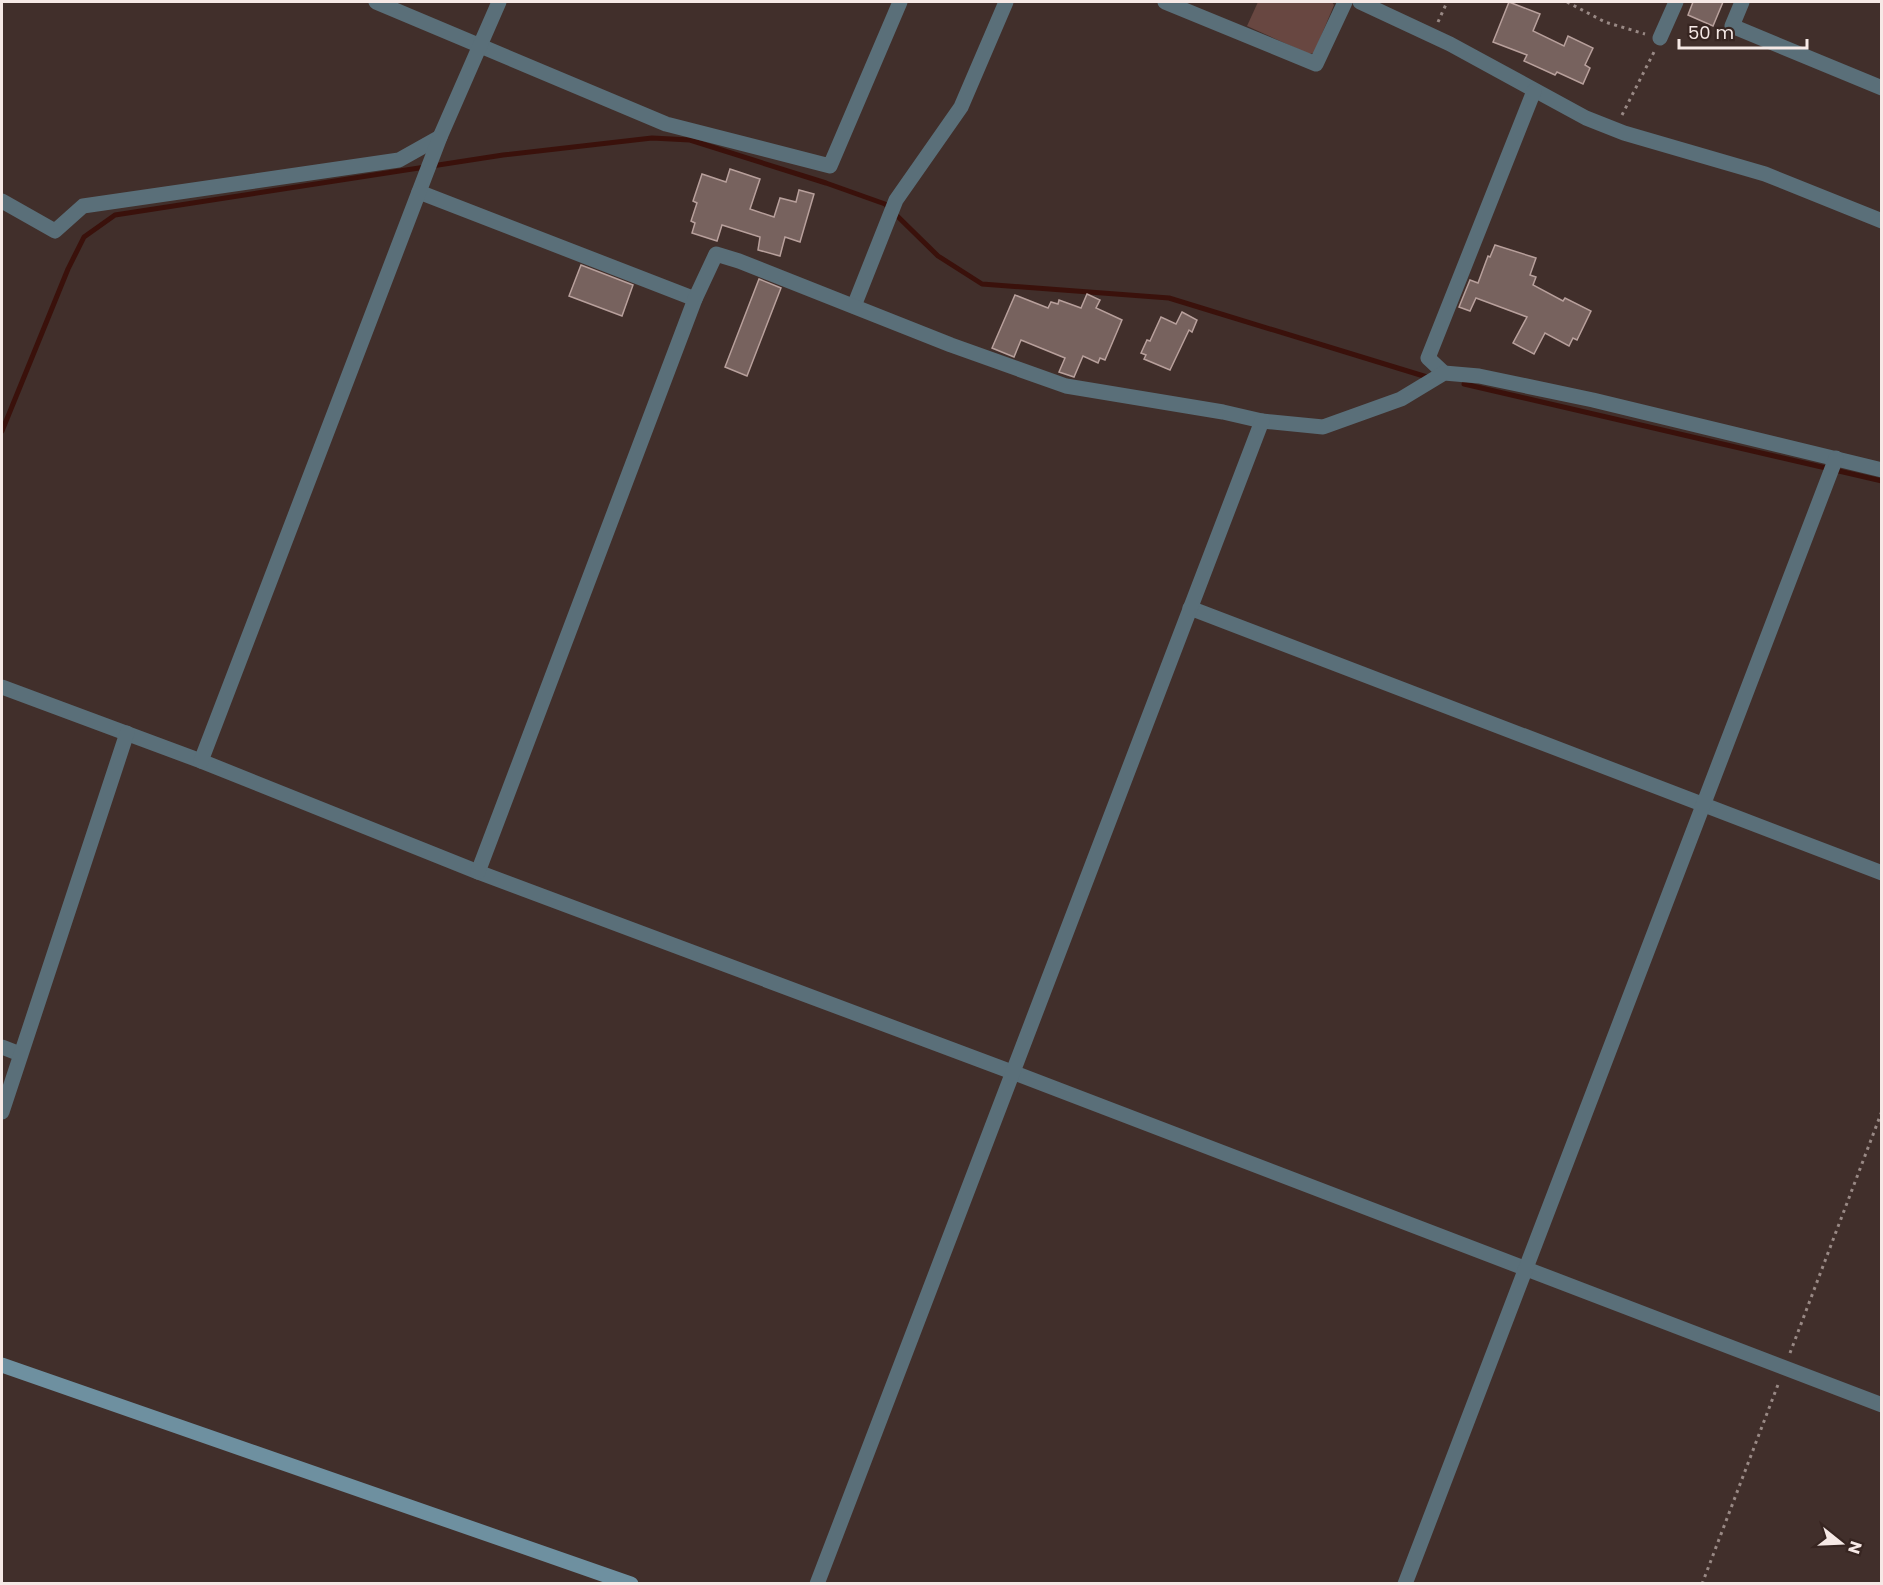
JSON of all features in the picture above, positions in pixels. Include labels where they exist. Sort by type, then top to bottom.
[{"type":"street","points":[[376,2],[666,124],[830,166],[900,2]]},
{"type":"street","points":[[201,761],[440,137],[499,2]]},
{"type":"street","points":[[854,306],[892,209],[962,107],[1006,2]]},
{"type":"street","points":[[1165,2],[1317,64],[1345,2]]},
{"type":"street","points":[[1360,2],[1432,35],[1586,118],[1614,129],[1765,174],[1881,221]]},
{"type":"street","points":[[1660,38],[1676,2]]},
{"type":"street","points":[[1742,2],[1732,26],[1881,88]]},
{"type":"street","points":[[1444,373],[1428,358],[1534,91]]},
{"type":"street","points":[[2,201],[55,231],[83,206],[399,160],[440,137]]},
{"type":"street","points":[[419,192],[695,298]]},
{"type":"street","points":[[478,872],[695,298],[716,254],[951,345],[1066,386],[1262,420],[1323,427],[1401,399],[1444,373],[1479,376],[1593,400],[1833,468],[1881,470]]},
{"type":"street","points":[[817,1584],[1262,420]]},
{"type":"street","points":[[1405,1584],[1833,468]]},
{"type":"street","points":[[1190,608],[1881,873]]},
{"type":"street","points":[[2,687],[201,761],[478,872],[1012,1072],[1881,1405]]},
{"type":"street","points":[[2,1112],[127,733]]},
{"type":"street","points":[[2,1047],[20,1054]]},
{"type":"street","points":[[2,1365],[631,1584]]},
{"type":"path","points":[[1432,35],[1446,2]]},
{"type":"path","points":[[1567,2],[1605,22],[1660,38],[1614,129]]},
{"type":"path","points":[[1702,1584],[1881,1111]]},
{"type":"shaded area","points":[[1258,2],[1332,2],[1334,5],[1314,53],[1309,54],[1247,26]]},
{"type":"building","points":[[1509,2],[1540,14],[1533,31],[1564,46],[1568,36],[1593,48],[1585,65],[1590,68],[1583,84],[1524,61],[1527,55],[1493,42]]},
{"type":"building","points":[[1693,2],[1723,2],[1713,26],[1688,15]]},
{"type":"building","points":[[730,169],[760,179],[750,209],[774,217],[780,198],[796,202],[799,190],[814,194],[800,242],[785,237],[780,256],[758,250],[760,237],[722,225],[717,241],[692,233],[695,223],[691,221],[697,203],[693,201],[702,174],[726,182]]},
{"type":"building","points":[[1495,245],[1536,258],[1530,275],[1536,277],[1533,285],[1563,301],[1565,298],[1591,311],[1577,340],[1573,338],[1569,346],[1545,333],[1534,354],[1513,343],[1527,317],[1476,298],[1470,311],[1459,307],[1470,280],[1478,283],[1488,256],[1490,257]]},
{"type":"building","points":[[581,265],[633,285],[622,316],[569,296]]},
{"type":"building","points":[[759,279],[781,288],[747,376],[725,367]]},
{"type":"building","points":[[1087,294],[1100,300],[1096,308],[1122,320],[1105,360],[1100,358],[1098,363],[1083,356],[1074,377],[1059,372],[1065,358],[1021,340],[1014,357],[992,348],[1015,295],[1048,308],[1051,302],[1058,304],[1059,300],[1081,308]]},
{"type":"building","points":[[1182,312],[1197,320],[1192,332],[1189,330],[1170,370],[1144,359],[1146,355],[1141,353],[1147,340],[1150,341],[1161,317],[1176,324]]},
{"type":"waterway","points":[[2,431],[68,269],[84,237],[115,215],[503,155],[652,138],[690,140],[885,204],[938,256],[982,284],[1169,298],[1427,377]]},
{"type":"waterway","points":[[1464,384],[1882,481]]}]
